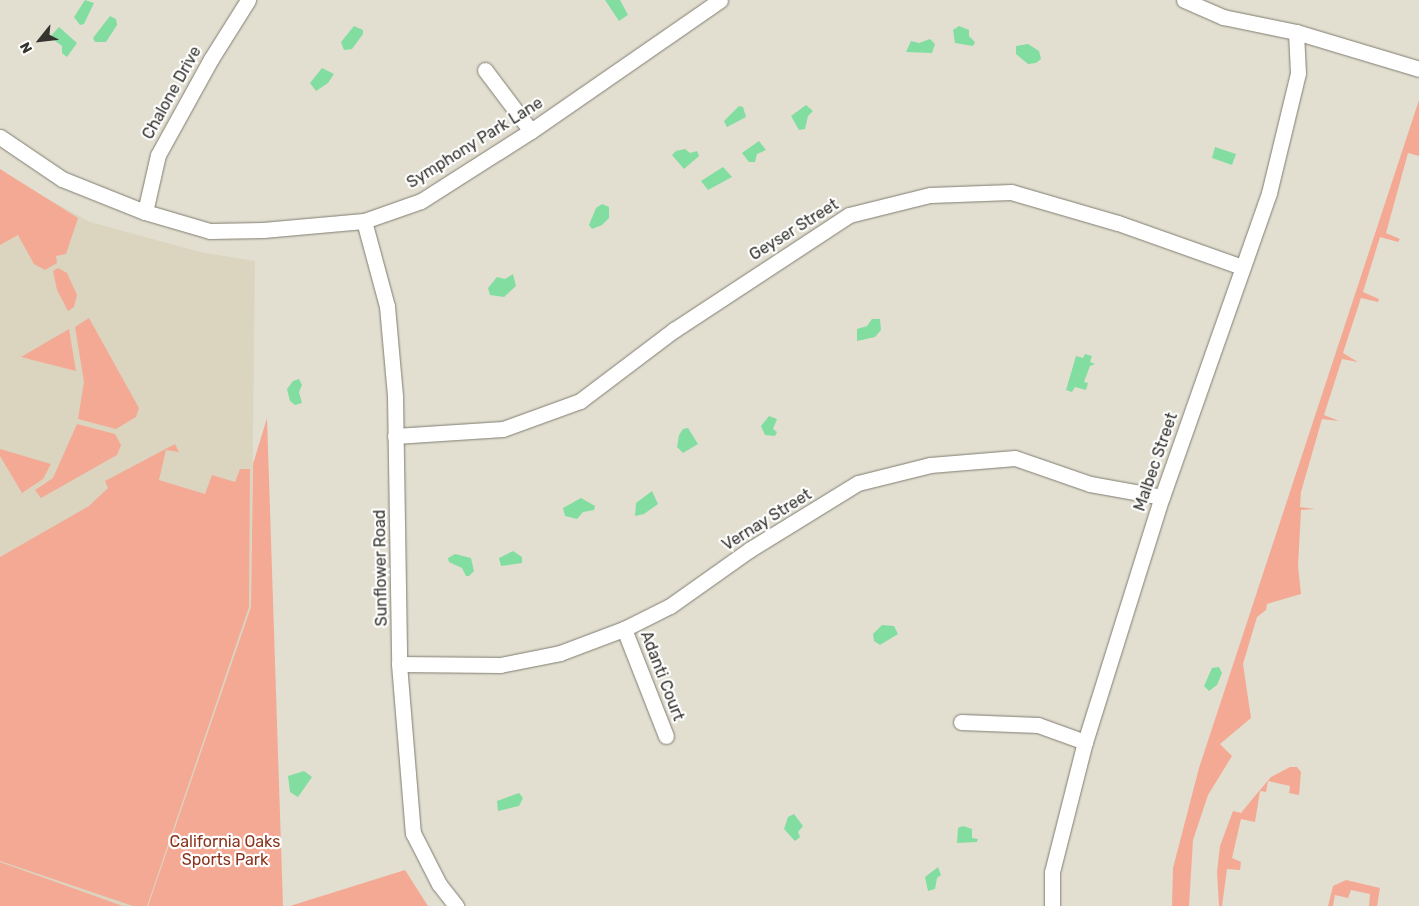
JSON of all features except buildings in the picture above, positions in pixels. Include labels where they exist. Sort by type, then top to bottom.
[{"type":"street","name":"Chalone Drive","points":[[146,212],[158,155],[211,59],[248,0]]},
{"type":"street","name":"Symphony Park Lane","points":[[0,137],[62,179],[146,212],[210,231],[263,230],[364,221],[421,201],[531,131],[720,0]]},
{"type":"street","points":[[1184,0],[1223,17],[1296,32],[1419,69]]},
{"type":"street","name":"Malbec Street","points":[[1052,906],[1052,872],[1085,742],[1162,497],[1269,192],[1298,73],[1296,32]]},
{"type":"street","points":[[485,70],[531,131]]},
{"type":"street","name":"Geyser Street","points":[[395,436],[503,429],[580,401],[674,330],[849,215],[930,195],[1011,192],[1118,223],[1242,267]]},
{"type":"street","name":"Sunflower Road","points":[[364,221],[387,306],[395,436],[399,664],[414,833],[439,884],[456,906]]},
{"type":"street","name":"Vernay Street","points":[[399,664],[500,665],[560,653],[624,629],[670,606],[749,550],[858,483],[930,465],[1015,458],[1090,484],[1162,497]]},
{"type":"street","name":"Adanti Court","points":[[624,629],[666,736]]},
{"type":"street","points":[[961,722],[1038,725],[1085,742]]},
{"type":"shaded area","points":[[85,0],[94,3],[84,24],[80,25],[74,17]]},
{"type":"shaded area","points":[[605,0],[620,0],[628,15],[619,21]]},
{"type":"shaded area","points":[[110,16],[116,19],[117,25],[106,42],[95,42],[93,38]]},
{"type":"shaded area","points":[[354,26],[363,30],[363,34],[352,49],[344,50],[341,42]]},
{"type":"shaded area","points":[[959,26],[969,30],[969,36],[975,42],[973,46],[955,43],[953,30]]},
{"type":"shaded area","points":[[59,27],[77,43],[67,57],[62,53],[62,46],[50,37]]},
{"type":"shaded area","points":[[930,39],[935,44],[932,53],[906,52],[911,41],[919,43]]},
{"type":"shaded area","points":[[1028,44],[1039,51],[1041,59],[1036,63],[1028,64],[1016,54],[1016,46]]},
{"type":"shaded area","points":[[322,68],[334,74],[328,83],[316,91],[310,83]]},
{"type":"shaded area","points":[[806,105],[813,111],[808,116],[805,129],[799,130],[791,116]]},
{"type":"shaded area","points":[[739,106],[743,107],[746,117],[727,127],[724,121]]},
{"type":"shaded area","points":[[759,141],[766,150],[757,154],[755,162],[749,162],[742,153]]},
{"type":"shaded area","points":[[1215,147],[1236,154],[1232,165],[1212,158]]},
{"type":"shaded area","points":[[685,149],[690,153],[697,151],[699,156],[684,169],[672,155],[676,151]]},
{"type":"shaded area","points":[[723,167],[732,177],[708,190],[701,181]]},
{"type":"shaded area","points":[[0,169],[22,185],[90,222],[200,252],[255,261],[251,607],[148,906],[123,906],[0,862]]},
{"type":"shaded area","points":[[602,204],[609,207],[609,218],[602,225],[592,229],[589,225],[596,208]]},
{"type":"shaded area","points":[[513,274],[516,286],[504,297],[490,295],[488,288],[497,277],[505,279]]},
{"type":"shaded area","points":[[872,319],[880,319],[881,330],[875,337],[857,341],[857,329],[867,326]]},
{"type":"shaded area","points":[[1085,354],[1092,356],[1090,362],[1095,364],[1090,366],[1084,382],[1088,383],[1086,390],[1075,387],[1072,392],[1066,390],[1076,356],[1083,358]]},
{"type":"shaded area","points":[[299,379],[302,385],[299,392],[302,403],[295,405],[290,401],[287,389],[293,381]]},
{"type":"shaded area","points":[[769,416],[777,419],[773,429],[777,432],[775,436],[765,435],[761,426]]},
{"type":"shaded area","points":[[688,428],[698,444],[683,453],[677,447],[679,435],[683,429]]},
{"type":"shaded area","points":[[652,491],[658,504],[644,514],[635,516],[636,503]]},
{"type":"shaded area","points":[[581,498],[595,506],[594,510],[583,512],[577,519],[565,516],[563,508]]},
{"type":"shaded area","points":[[513,551],[522,557],[522,563],[501,566],[499,558]]},
{"type":"shaded area","points":[[455,554],[471,558],[474,571],[469,576],[466,576],[462,568],[449,562],[448,558]]},
{"type":"shaded area","points":[[882,625],[894,626],[898,634],[880,645],[874,641],[873,634]]},
{"type":"shaded area","points":[[1219,667],[1222,673],[1217,685],[1209,691],[1204,686],[1212,668]]},
{"type":"shaded area","points":[[304,771],[312,777],[298,797],[290,792],[288,776]]},
{"type":"shaded area","points":[[519,793],[523,798],[519,806],[498,811],[497,801]]},
{"type":"shaded area","points":[[794,814],[803,826],[798,832],[800,837],[795,841],[784,829],[788,817]]},
{"type":"shaded area","points":[[963,826],[972,829],[972,838],[978,839],[977,842],[957,843],[958,828]]},
{"type":"shaded area","points":[[938,867],[941,875],[937,878],[935,889],[928,891],[925,877]]},
{"type":"green space","points":[[1419,100],[1419,156],[1408,153],[1386,233],[1400,239],[1398,242],[1380,237],[1363,292],[1379,299],[1378,302],[1361,298],[1343,353],[1358,362],[1342,359],[1324,415],[1339,421],[1322,419],[1301,492],[1300,507],[1315,509],[1301,510],[1298,566],[1301,594],[1267,604],[1266,610],[1257,617],[1243,664],[1251,718],[1220,744],[1232,756],[1208,795],[1193,840],[1189,906],[1172,906],[1173,868],[1199,768]]},
{"type":"green space","points":[[0,169],[78,218],[66,254],[56,256],[57,263],[45,270],[34,264],[18,235],[0,245]]},
{"type":"green space","points":[[58,268],[67,273],[77,295],[74,307],[68,311],[57,290],[53,271]]},
{"type":"green space","points":[[89,318],[139,408],[136,417],[116,429],[78,419],[84,382],[75,327]]},
{"type":"green space","points":[[69,329],[76,371],[21,357]]},
{"type":"green space","name":"California Oaks Sports Park","points":[[267,418],[283,906],[148,906],[251,607],[253,464]]},
{"type":"green space","points":[[77,424],[115,434],[121,445],[117,455],[41,498],[35,490],[53,478]]},
{"type":"green space","points":[[175,444],[179,452],[166,450],[159,480],[205,494],[212,475],[235,482],[240,469],[250,469],[249,607],[147,906],[133,906],[0,861],[0,557],[89,506],[108,488],[105,481]]},
{"type":"green space","points":[[0,449],[51,464],[43,479],[22,493],[0,456]]},
{"type":"green space","points":[[1290,767],[1297,767],[1301,772],[1299,795],[1289,793],[1290,786],[1268,781],[1266,792],[1260,791],[1255,822],[1241,819],[1232,858],[1241,862],[1240,870],[1227,869],[1222,906],[1219,906],[1217,872],[1220,846],[1233,811],[1241,813],[1271,777]]},
{"type":"green space","points":[[0,862],[123,906],[0,906]]},
{"type":"green space","name":"California Oaks Sports Park","points":[[405,870],[428,906],[290,906]]},
{"type":"green space","points":[[1346,880],[1380,888],[1377,906],[1369,906],[1370,894],[1351,890],[1348,898],[1335,895],[1333,906],[1328,906],[1333,886]]}]
